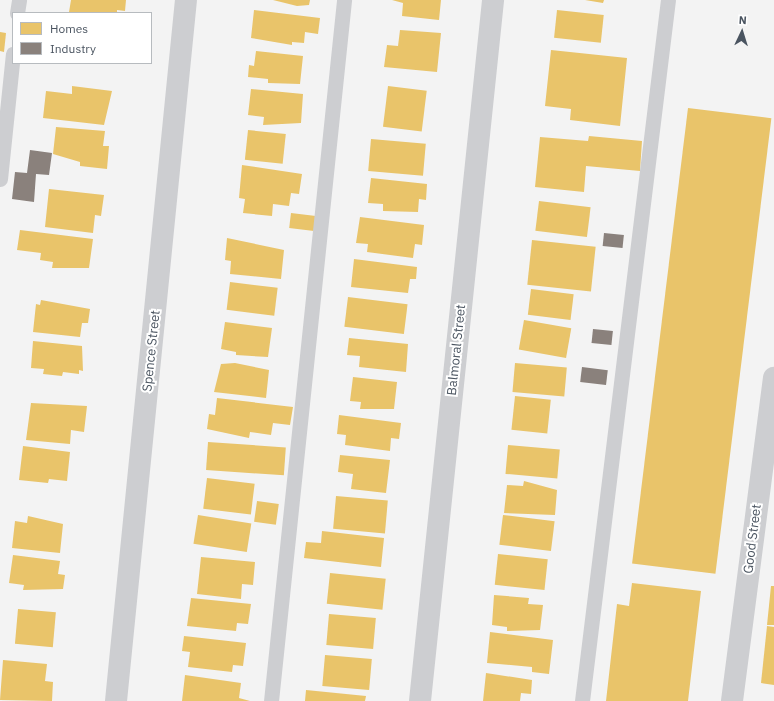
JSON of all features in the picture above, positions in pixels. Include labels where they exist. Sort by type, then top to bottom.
[{"type":"street","name":"Spence Street","points":[[116,701],[186,0]]},
{"type":"street","name":"Balmoral Street","points":[[420,701],[493,0]]},
{"type":"street","name":"Good Street","points":[[732,701],[774,378]]},
{"type":"lane","points":[[17,12],[19,0]]},
{"type":"lane","points":[[271,701],[344,0]]},
{"type":"lane","points":[[582,701],[668,0]]},
{"type":"lane","points":[[0,179],[12,64]]},
{"type":"building: Homes","points":[[71,0],[126,0],[125,11],[69,12]]},
{"type":"building: Homes","points":[[273,0],[310,0],[309,5],[297,6]]},
{"type":"building: Homes","points":[[392,0],[441,0],[439,20],[402,16],[403,3]]},
{"type":"building: Homes","points":[[585,0],[604,0],[603,3]]},
{"type":"building: Homes","points":[[254,10],[320,18],[318,34],[305,32],[304,43],[292,42],[292,45],[251,38]]},
{"type":"building: Homes","points":[[557,10],[604,15],[601,43],[554,38]]},
{"type":"building: Homes","points":[[400,30],[441,33],[437,72],[384,67],[387,45],[398,46]]},
{"type":"building: Homes","points":[[0,32],[6,33],[4,52],[0,51]]},
{"type":"building: Homes","points":[[551,50],[627,58],[620,126],[570,120],[571,109],[545,106]]},
{"type":"building: Homes","points":[[256,51],[303,56],[300,84],[268,83],[268,79],[248,77],[249,65],[254,66]]},
{"type":"building: Homes","points":[[72,86],[112,91],[104,125],[43,118],[46,91],[72,94]]},
{"type":"building: Homes","points":[[388,86],[427,91],[422,131],[383,127]]},
{"type":"building: Homes","points":[[251,89],[303,94],[301,123],[263,125],[264,117],[248,115]]},
{"type":"building: Homes","points":[[688,108],[771,118],[715,574],[632,564]]},
{"type":"building: Homes","points":[[56,127],[105,131],[103,146],[109,146],[107,169],[80,166],[80,162],[53,154]]},
{"type":"building: Homes","points":[[248,130],[286,134],[283,164],[245,160]]},
{"type":"building: Homes","points":[[589,136],[642,141],[640,171],[586,166],[584,192],[535,187],[540,137],[588,141]]},
{"type":"building: Homes","points":[[371,139],[426,144],[423,176],[368,171]]},
{"type":"building: Homes","points":[[242,165],[302,174],[299,194],[291,193],[289,206],[273,204],[272,216],[243,213],[245,199],[239,198]]},
{"type":"building: Homes","points":[[371,178],[427,184],[426,200],[419,199],[418,212],[383,211],[383,204],[368,203]]},
{"type":"building: Homes","points":[[49,189],[104,195],[101,216],[95,215],[93,233],[45,227]]},
{"type":"building: Homes","points":[[539,201],[591,207],[587,237],[535,231]]},
{"type":"building: Homes","points":[[291,213],[316,216],[314,231],[289,228]]},
{"type":"building: Homes","points":[[360,217],[424,225],[422,245],[415,244],[413,258],[367,252],[368,244],[356,243]]},
{"type":"building: Homes","points":[[20,230],[93,239],[89,268],[52,268],[53,262],[40,260],[41,253],[17,250]]},
{"type":"building: Homes","points":[[227,238],[284,250],[281,279],[230,274],[231,261],[225,260]]},
{"type":"building: Homes","points":[[532,240],[596,247],[591,291],[527,285]]},
{"type":"building: Homes","points":[[354,259],[417,267],[416,279],[410,279],[408,293],[351,287]]},
{"type":"building: Homes","points":[[230,282],[278,288],[274,316],[227,310]]},
{"type":"building: Homes","points":[[531,289],[574,294],[571,320],[528,315]]},
{"type":"building: Homes","points":[[348,297],[408,304],[404,334],[344,327]]},
{"type":"building: Homes","points":[[41,300],[90,309],[88,323],[82,323],[80,337],[33,332],[36,304],[40,305]]},
{"type":"building: Homes","points":[[524,320],[571,328],[566,358],[519,350]]},
{"type":"building: Homes","points":[[225,322],[272,328],[268,357],[236,355],[236,352],[221,349]]},
{"type":"building: Homes","points":[[349,338],[408,344],[406,372],[359,367],[360,356],[347,355]]},
{"type":"building: Homes","points":[[33,341],[82,346],[83,371],[79,370],[79,374],[63,372],[62,376],[43,374],[44,369],[31,368]]},
{"type":"building: Homes","points":[[235,363],[269,370],[266,398],[214,392],[221,364]]},
{"type":"building: Homes","points":[[515,363],[567,368],[564,396],[512,392]]},
{"type":"building: Homes","points":[[353,377],[397,382],[394,409],[360,409],[361,402],[350,401]]},
{"type":"building: Homes","points":[[515,396],[551,400],[547,434],[511,430]]},
{"type":"building: Homes","points":[[217,398],[293,407],[290,425],[273,423],[271,435],[250,432],[249,438],[207,429],[209,414],[215,415]]},
{"type":"building: Homes","points":[[31,403],[87,406],[84,432],[71,430],[70,444],[26,440]]},
{"type":"building: Homes","points":[[339,415],[401,423],[399,439],[391,438],[390,451],[345,445],[346,435],[337,434]]},
{"type":"building: Homes","points":[[208,442],[286,447],[284,475],[206,470]]},
{"type":"building: Homes","points":[[508,445],[560,450],[557,478],[505,474]]},
{"type":"building: Homes","points":[[23,446],[70,452],[67,481],[49,479],[48,483],[19,480]]},
{"type":"building: Homes","points":[[340,455],[390,460],[386,493],[351,489],[353,474],[338,472]]},
{"type":"building: Homes","points":[[207,478],[255,484],[251,515],[203,509]]},
{"type":"building: Homes","points":[[524,481],[557,490],[555,515],[504,513],[507,485],[523,486]]},
{"type":"building: Homes","points":[[336,496],[388,501],[385,533],[333,529]]},
{"type":"building: Homes","points":[[257,501],[279,504],[276,525],[254,522]]},
{"type":"building: Homes","points":[[198,515],[251,523],[247,552],[193,544]]},
{"type":"building: Homes","points":[[503,515],[555,521],[551,551],[499,545]]},
{"type":"building: Homes","points":[[28,516],[63,524],[60,553],[12,548],[15,521],[27,523]]},
{"type":"building: Homes","points":[[322,531],[384,538],[381,567],[304,558],[306,542],[321,543]]},
{"type":"building: Homes","points":[[498,554],[548,559],[544,590],[495,585]]},
{"type":"building: Homes","points":[[13,555],[60,561],[58,574],[65,575],[63,589],[23,590],[24,585],[9,583]]},
{"type":"building: Homes","points":[[201,557],[255,562],[253,585],[242,584],[241,599],[197,594]]},
{"type":"building: Homes","points":[[330,573],[386,579],[382,610],[327,604]]},
{"type":"building: Homes","points":[[632,583],[701,591],[688,701],[606,701],[617,604],[629,606]]},
{"type":"building: Homes","points":[[771,586],[774,586],[774,625],[767,625]]},
{"type":"building: Homes","points":[[494,595],[529,598],[528,604],[543,605],[540,630],[507,631],[507,627],[492,625]]},
{"type":"building: Homes","points":[[191,598],[251,604],[248,624],[237,623],[236,631],[187,626]]},
{"type":"building: Homes","points":[[18,609],[56,612],[53,647],[15,644]]},
{"type":"building: Homes","points":[[329,614],[376,618],[373,649],[326,645]]},
{"type":"building: Homes","points":[[767,626],[774,627],[774,685],[761,683]]},
{"type":"building: Homes","points":[[490,632],[553,640],[549,674],[532,672],[532,667],[487,663]]},
{"type":"building: Homes","points":[[184,636],[246,643],[243,666],[233,665],[232,672],[188,667],[190,652],[182,651]]},
{"type":"building: Homes","points":[[325,655],[372,659],[369,690],[322,686]]},
{"type":"building: Homes","points":[[3,660],[47,664],[45,681],[53,682],[52,701],[0,700]]},
{"type":"building: Homes","points":[[486,673],[532,680],[531,694],[521,693],[520,701],[483,701]]},
{"type":"building: Homes","points":[[185,675],[241,683],[239,698],[250,701],[182,701]]},
{"type":"building: Homes","points":[[306,690],[366,696],[365,701],[305,701]]},
{"type":"building: Industry","points":[[30,150],[52,153],[49,175],[36,174],[34,202],[12,199],[15,172],[27,173]]},
{"type":"building: Industry","points":[[604,233],[624,235],[623,248],[603,246]]},
{"type":"building: Industry","points":[[593,329],[613,331],[611,345],[592,343]]},
{"type":"building: Industry","points":[[582,367],[608,370],[606,385],[580,382]]}]
